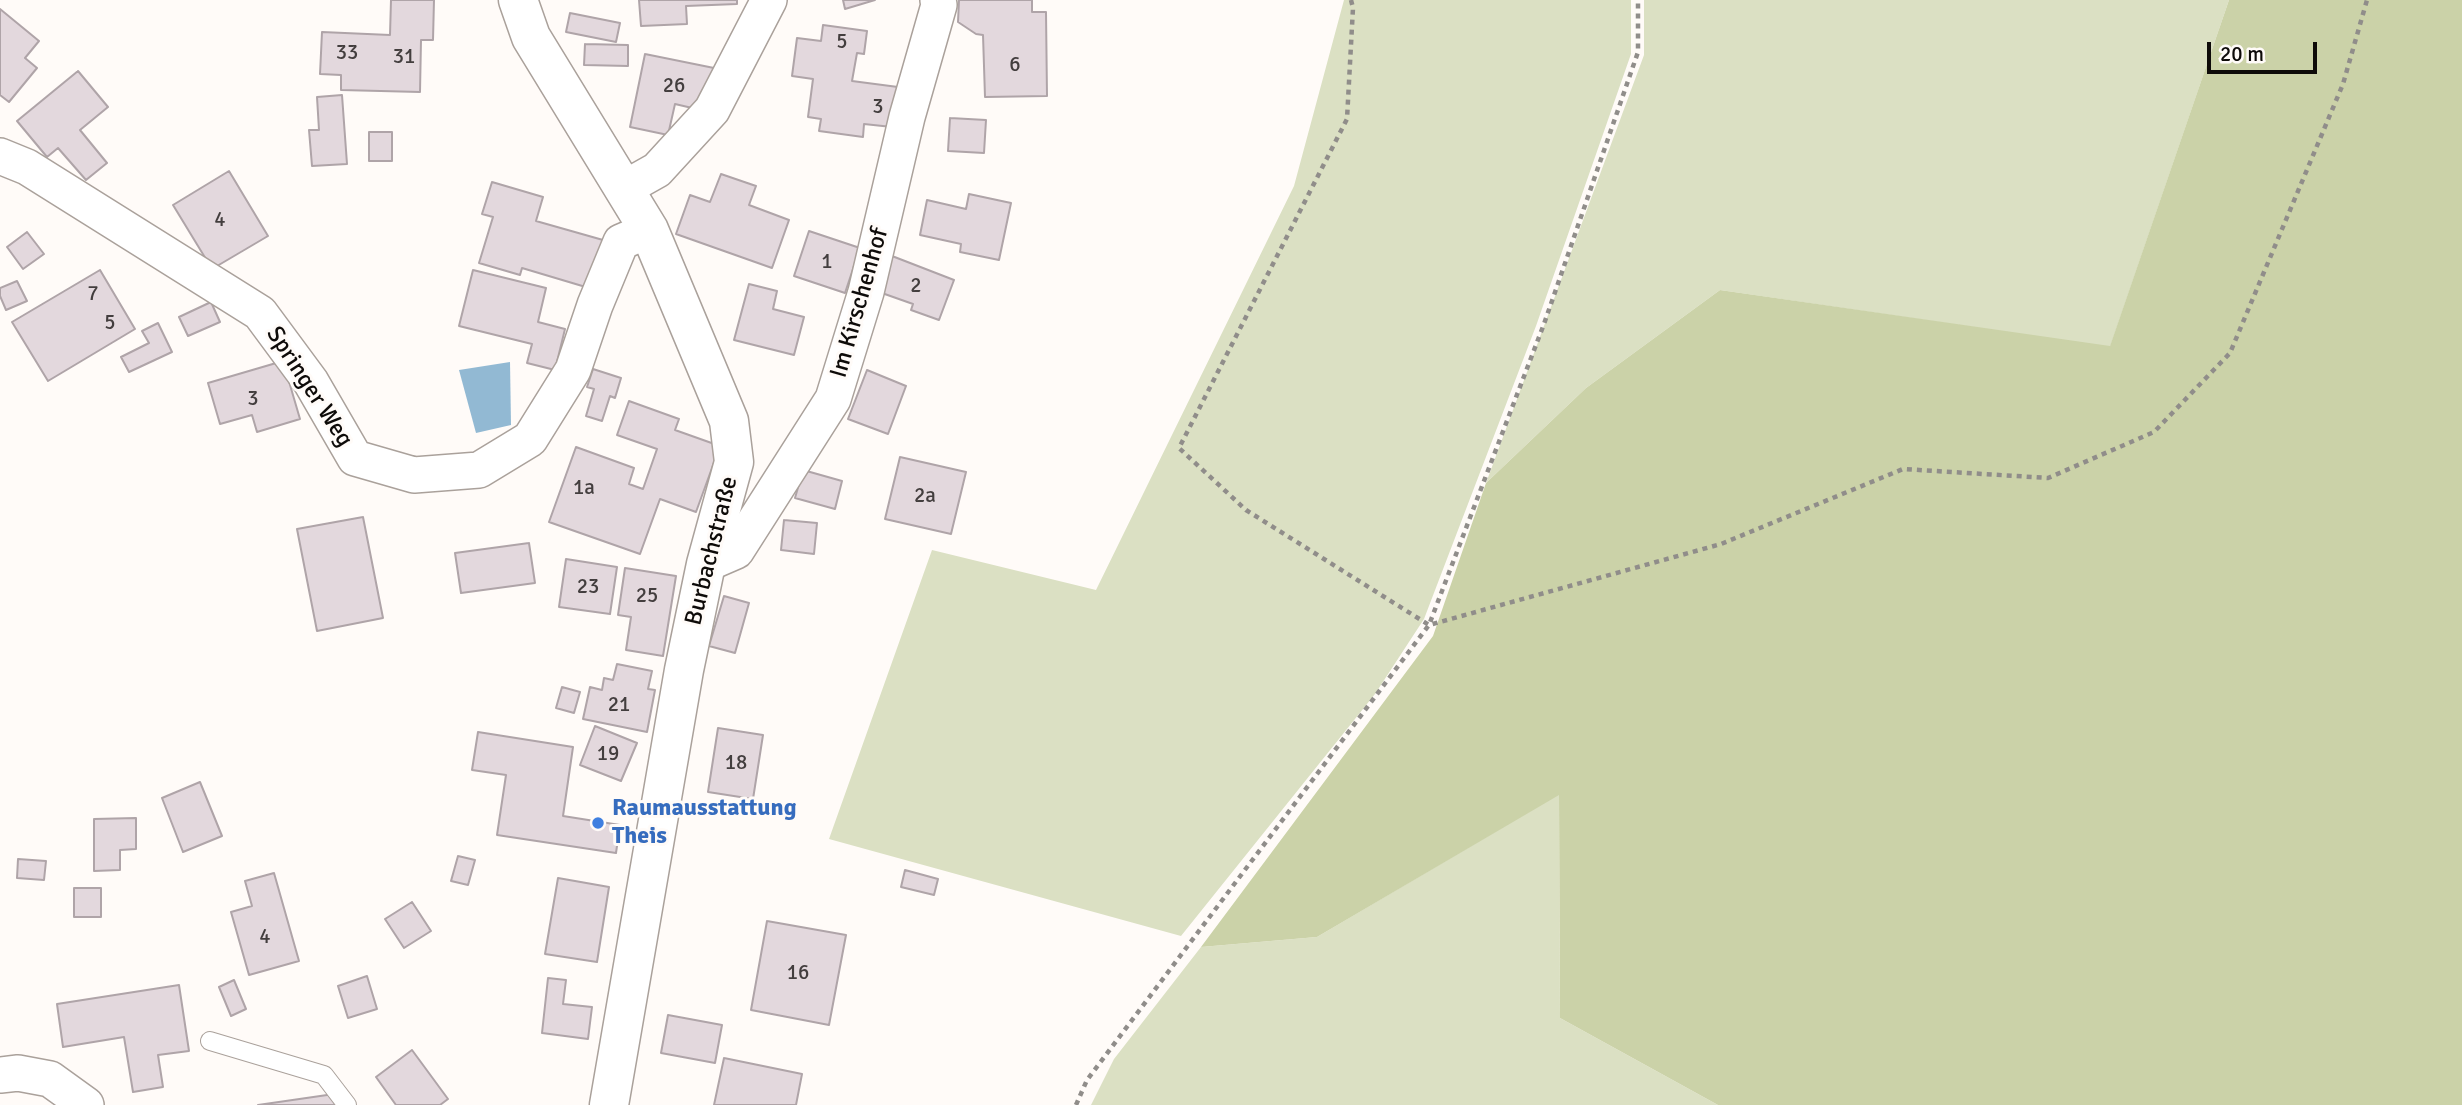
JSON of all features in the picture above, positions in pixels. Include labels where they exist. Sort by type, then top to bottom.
[{"type":"street","name":"Burbachstraße","points":[[518,0],[531,37],[649,230],[729,421],[734,461],[706,564],[681,683],[609,1105]]},
{"type":"street","points":[[625,188],[657,170],[712,110],[769,0]]},
{"type":"street","name":"Im Kirschenhof","points":[[706,564],[736,551],[833,399],[866,292],[907,117],[939,0]]},
{"type":"street","name":"Springer Weg","points":[[0,156],[27,167],[260,313],[311,382],[355,458],[414,475],[479,470],[530,439],[573,370],[595,305],[621,242],[649,230]]},
{"type":"street","points":[[0,1075],[18,1073],[50,1079],[86,1105]]},
{"type":"lane","points":[[210,1041],[324,1075],[347,1105]]},
{"type":"path","points":[[1351,0],[1353,8],[1347,120],[1179,448],[1246,510],[1429,625],[1721,544],[1903,469],[2048,478],[2154,432],[2230,353],[2343,84],[2367,0]]},
{"type":"path","points":[[1076,1105],[1087,1080],[1429,625],[1544,324],[1638,52],[1638,0]]},
{"type":"green space","points":[[1344,0],[1631,0],[1631,54],[1536,326],[1424,619],[1375,694],[1181,936],[829,839],[932,550],[1096,590],[1294,186]]},
{"type":"green space","points":[[1644,0],[2229,0],[2110,347],[1720,290],[1586,388],[1486,483],[1644,55]]},
{"type":"green space","points":[[2229,0],[2462,0],[2462,1105],[1718,1105],[1560,1018],[1559,795],[1317,937],[1201,947],[1433,636],[1486,483],[1586,388],[1720,290],[2110,346]]},
{"type":"green space","points":[[1559,794],[1560,1018],[1718,1105],[1091,1105],[1114,1059],[1201,947],[1317,937]]},
{"type":"water","points":[[510,362],[511,425],[476,433],[459,370]]},
{"type":"building","points":[[391,0],[434,0],[433,40],[421,40],[420,92],[341,90],[341,75],[320,74],[322,32],[390,35]]},
{"type":"building","points":[[639,0],[737,0],[737,4],[686,6],[687,24],[641,26]]},
{"type":"building","points":[[843,0],[875,0],[845,9]]},
{"type":"building","points":[[959,0],[1032,0],[1032,12],[1046,12],[1047,96],[985,97],[983,35],[976,34],[958,22]]},
{"type":"building","points":[[0,9],[39,41],[25,58],[37,68],[9,102],[0,95]]},
{"type":"building","points":[[570,13],[620,23],[616,42],[566,32]]},
{"type":"building","points":[[823,25],[867,31],[864,54],[857,53],[852,81],[898,87],[892,127],[864,124],[863,137],[819,131],[821,119],[808,117],[813,79],[792,76],[797,38],[821,41]]},
{"type":"building","points":[[585,44],[628,45],[628,66],[584,65]]},
{"type":"building","points":[[645,54],[714,68],[705,111],[675,104],[668,135],[630,127]]},
{"type":"building","points":[[78,71],[108,107],[80,130],[107,163],[86,180],[58,148],[47,157],[17,121]]},
{"type":"building","points":[[342,95],[347,164],[312,166],[309,130],[319,130],[317,97]]},
{"type":"building","points":[[950,118],[986,120],[984,153],[948,151]]},
{"type":"building","points":[[369,132],[392,132],[392,161],[369,161]]},
{"type":"building","points":[[229,171],[268,236],[212,269],[173,205]]},
{"type":"building","points":[[721,174],[756,186],[749,205],[789,220],[772,268],[676,234],[690,195],[710,202]]},
{"type":"building","points":[[492,182],[543,197],[536,221],[603,240],[589,288],[522,268],[520,275],[479,263],[493,217],[482,214]]},
{"type":"building","points":[[969,194],[1011,203],[999,260],[960,252],[961,244],[920,235],[927,200],[966,209]]},
{"type":"building","points":[[809,231],[860,248],[845,293],[794,276]]},
{"type":"building","points":[[27,232],[44,254],[23,269],[7,247]]},
{"type":"building","points":[[892,256],[954,280],[939,320],[911,310],[913,304],[879,292]]},
{"type":"building","points":[[100,270],[135,329],[48,381],[12,322]]},
{"type":"building","points":[[473,270],[546,288],[538,322],[565,329],[555,370],[527,363],[532,344],[459,326]]},
{"type":"building","points":[[17,281],[27,301],[6,310],[0,296],[0,288]]},
{"type":"building","points":[[749,284],[777,291],[773,309],[804,317],[794,355],[734,340]]},
{"type":"building","points":[[211,302],[220,322],[188,336],[179,317]]},
{"type":"building","points":[[158,323],[172,352],[129,372],[121,357],[149,343],[142,331]]},
{"type":"building","points":[[283,361],[300,419],[257,432],[252,415],[220,424],[208,383]]},
{"type":"building","points":[[593,369],[621,378],[615,398],[610,396],[602,421],[586,416],[594,389],[587,387]]},
{"type":"building","points":[[867,370],[906,386],[888,434],[848,419]]},
{"type":"building","points":[[629,401],[679,419],[675,430],[720,446],[696,512],[660,499],[640,554],[549,522],[576,447],[634,468],[629,484],[643,489],[657,449],[617,435]]},
{"type":"building","points":[[900,457],[966,472],[951,534],[885,519]]},
{"type":"building","points":[[803,470],[842,481],[835,509],[795,498]]},
{"type":"building","points":[[363,517],[383,618],[317,631],[297,529]]},
{"type":"building","points":[[784,520],[817,523],[814,554],[781,550]]},
{"type":"building","points":[[529,543],[535,583],[461,593],[455,553]]},
{"type":"building","points":[[566,559],[617,567],[610,614],[559,607]]},
{"type":"building","points":[[625,568],[676,576],[663,656],[626,650],[631,617],[618,615]]},
{"type":"building","points":[[724,596],[749,603],[735,653],[709,646]]},
{"type":"building","points":[[617,664],[652,671],[648,689],[655,690],[647,732],[583,719],[590,687],[602,690],[604,678],[613,680]]},
{"type":"building","points":[[562,687],[580,692],[574,713],[556,708]]},
{"type":"building","points":[[595,726],[637,743],[621,781],[580,765]]},
{"type":"building","points":[[718,728],[763,735],[753,799],[708,792]]},
{"type":"building","points":[[478,732],[573,747],[563,816],[620,825],[616,853],[497,835],[506,775],[472,770]]},
{"type":"building","points":[[200,782],[222,836],[183,852],[162,798]]},
{"type":"building","points":[[136,818],[136,849],[120,850],[120,870],[94,871],[94,819]]},
{"type":"building","points":[[458,856],[475,860],[468,885],[451,881]]},
{"type":"building","points":[[18,859],[46,861],[44,880],[17,878]]},
{"type":"building","points":[[905,870],[938,879],[934,895],[901,887]]},
{"type":"building","points":[[274,873],[299,961],[249,975],[231,912],[252,906],[245,881]]},
{"type":"building","points":[[558,878],[609,887],[597,962],[545,954]]},
{"type":"building","points":[[74,888],[101,888],[101,917],[74,917]]},
{"type":"building","points":[[412,902],[431,931],[404,948],[385,919]]},
{"type":"building","points":[[767,921],[846,935],[829,1025],[751,1010]]},
{"type":"building","points":[[367,976],[377,1009],[348,1018],[338,986]]},
{"type":"building","points":[[548,978],[566,980],[563,1004],[592,1007],[588,1039],[542,1033]]},
{"type":"building","points":[[234,980],[246,1009],[231,1016],[219,987]]},
{"type":"building","points":[[179,985],[189,1051],[158,1055],[163,1087],[133,1092],[124,1037],[63,1047],[57,1004]]},
{"type":"building","points":[[668,1015],[722,1025],[715,1063],[661,1053]]},
{"type":"building","points":[[412,1050],[448,1099],[440,1105],[396,1105],[376,1077]]},
{"type":"building","points":[[724,1058],[802,1074],[796,1105],[714,1105]]},
{"type":"building","points":[[334,1094],[335,1105],[258,1105]]},
{"type":"place","name":"Raumausstattung Theis","points":[[598,823]]}]
